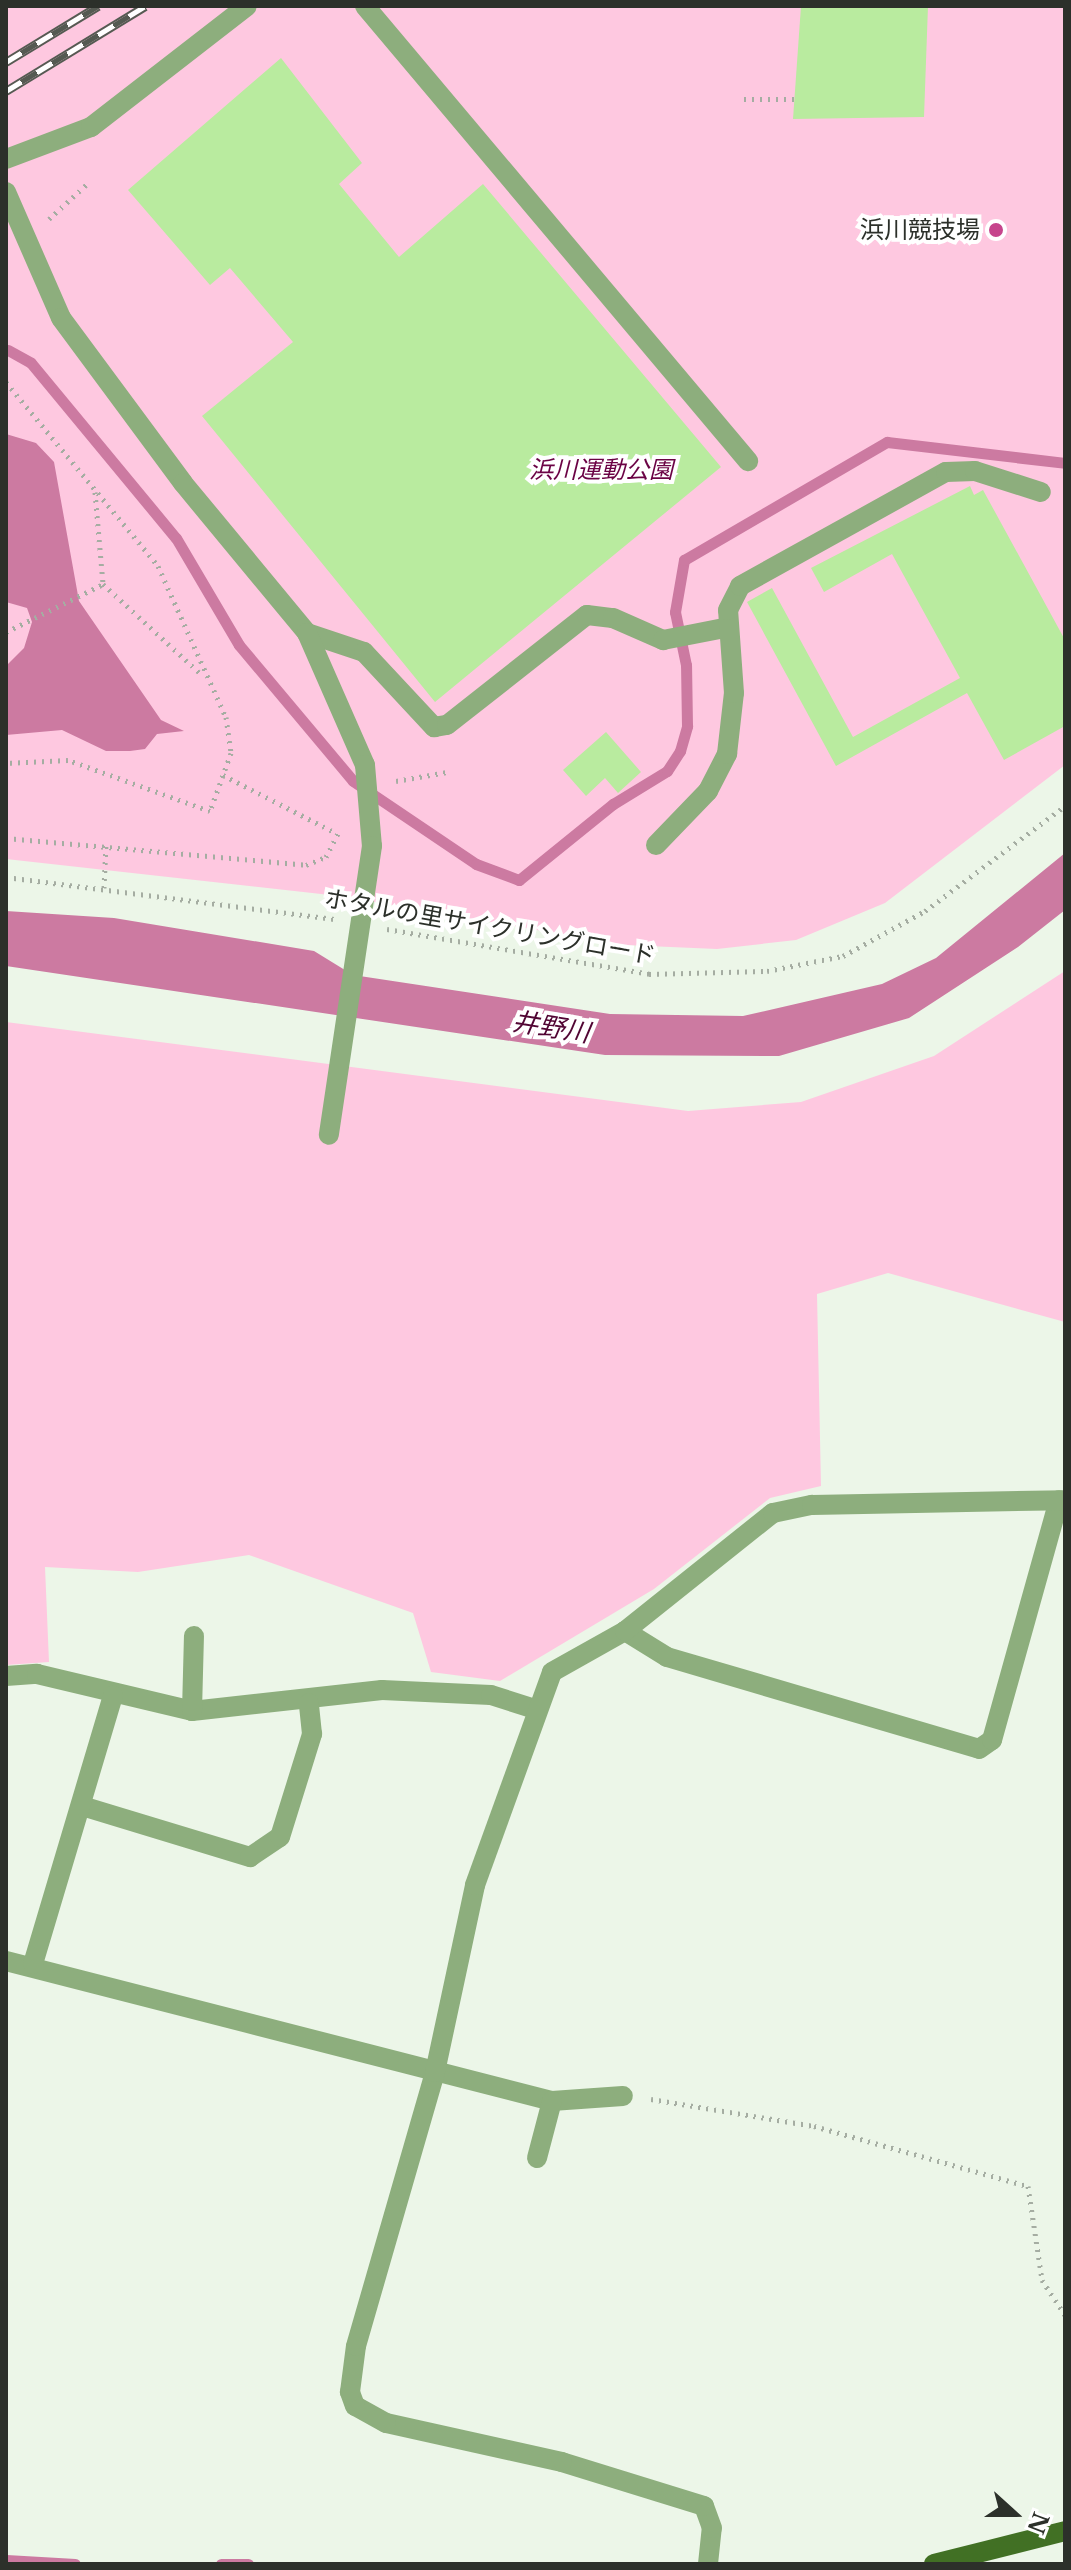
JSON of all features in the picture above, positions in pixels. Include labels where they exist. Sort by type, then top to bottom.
[{"type":"main road","points":[[934,2564],[1065,2531]]},
{"type":"street","points":[[6,159],[91,127],[247,6]]},
{"type":"street","points":[[365,6],[748,461]]},
{"type":"street","points":[[6,192],[32,260],[92,366],[307,633],[365,765],[372,846],[329,1135]]},
{"type":"street","points":[[656,845],[708,791],[727,754],[734,693],[729,627],[732,598],[748,580],[946,472],[975,471],[1041,492]]},
{"type":"street","points":[[307,633],[364,652],[434,727],[447,725],[587,615],[676,640],[729,627]]},
{"type":"street","points":[[625,1631],[667,1657],[979,1749],[992,1740],[1062,1500],[812,1505],[773,1513],[625,1631],[552,1672],[535,1709],[475,1885],[435,2072],[356,2346],[349,2377],[355,2406],[386,2423],[688,2498],[711,2517],[708,2564]]},
{"type":"street","points":[[192,1711],[194,1636]]},
{"type":"street","points":[[6,1676],[37,1674],[113,1696],[192,1711],[309,1703],[420,1690],[491,1695],[535,1709]]},
{"type":"street","points":[[33,1964],[113,1696]]},
{"type":"street","points":[[82,1806],[250,1857],[280,1837],[312,1734],[309,1703]]},
{"type":"street","points":[[6,1961],[33,1964],[552,2101],[623,2096]]},
{"type":"street","points":[[537,2158],[552,2101]]},
{"type":"path","points":[[744,99],[794,99]]},
{"type":"path","points":[[6,382],[158,566],[183,609],[201,674],[226,717],[231,753],[210,811],[68,760],[6,763]]},
{"type":"path","points":[[95,491],[103,584],[201,674]]},
{"type":"path","points":[[6,632],[24,617],[103,584]]},
{"type":"path","points":[[223,775],[337,833]]},
{"type":"path","name":"ホタルの里サイクリングロード","points":[[369,926],[649,974],[767,971],[843,956],[925,911],[1065,806]]},
{"type":"path","points":[[6,838],[106,844],[306,865],[326,857]]},
{"type":"path","points":[[104,888],[106,844]]},
{"type":"path","name":"ホタルの里サイクリングロード","points":[[6,877],[338,920]]},
{"type":"path","points":[[623,2096],[814,2126],[1028,2186],[1042,2280],[1065,2315]]},
{"type":"green space","name":"浜川運動公園","points":[[6,6],[1065,6],[1065,765],[885,903],[796,940],[717,949],[624,945],[339,896],[6,859]]},
{"type":"green space","points":[[1065,971],[1065,1322],[888,1273],[817,1294],[821,1486],[770,1498],[654,1589],[500,1681],[431,1672],[413,1613],[249,1555],[138,1572],[45,1567],[49,1662],[6,1665],[6,1022],[688,1111],[801,1102],[934,1056]]},
{"type":"water","points":[[6,434],[36,443],[54,462],[79,601],[161,720],[184,731],[157,734],[145,749],[130,751],[106,751],[62,730],[6,735],[6,666],[24,648],[32,622],[27,608],[6,602]]},
{"type":"water","name":"井野川","points":[[1065,853],[1065,910],[1018,947],[909,1018],[779,1056],[605,1055],[6,966],[6,911],[114,918],[314,951],[353,975],[610,1014],[743,1016],[882,984],[936,958]]},
{"type":"building","points":[[801,6],[928,6],[924,117],[793,119]]},
{"type":"building","points":[[281,58],[362,163],[339,184],[399,257],[483,184],[721,467],[435,702],[202,416],[293,342],[230,268],[210,285],[128,190]]},
{"type":"building","points":[[970,486],[974,495],[983,490],[1065,640],[1065,726],[1004,760],[967,693],[836,766],[747,602],[772,588],[853,737],[960,678],[892,554],[824,592],[811,568]]},
{"type":"building","points":[[606,732],[641,772],[618,793],[605,778],[586,796],[563,770]]},
{"type":"waterway","points":[[8,350],[31,363],[176,538],[239,645],[353,781],[476,864],[519,880],[613,804],[667,771],[680,751],[687,726],[686,665],[675,612],[684,560],[887,442],[1065,463]]},
{"type":"waterway","points":[[6,2560],[75,2564]]},
{"type":"waterway","points":[[221,2564],[248,2564]]},
{"type":"railway","points":[[6,62],[98,6]]},
{"type":"railway","points":[[6,91],[145,6]]},
{"type":"place","name":"浜川競技場","points":[[996,230]]}]
